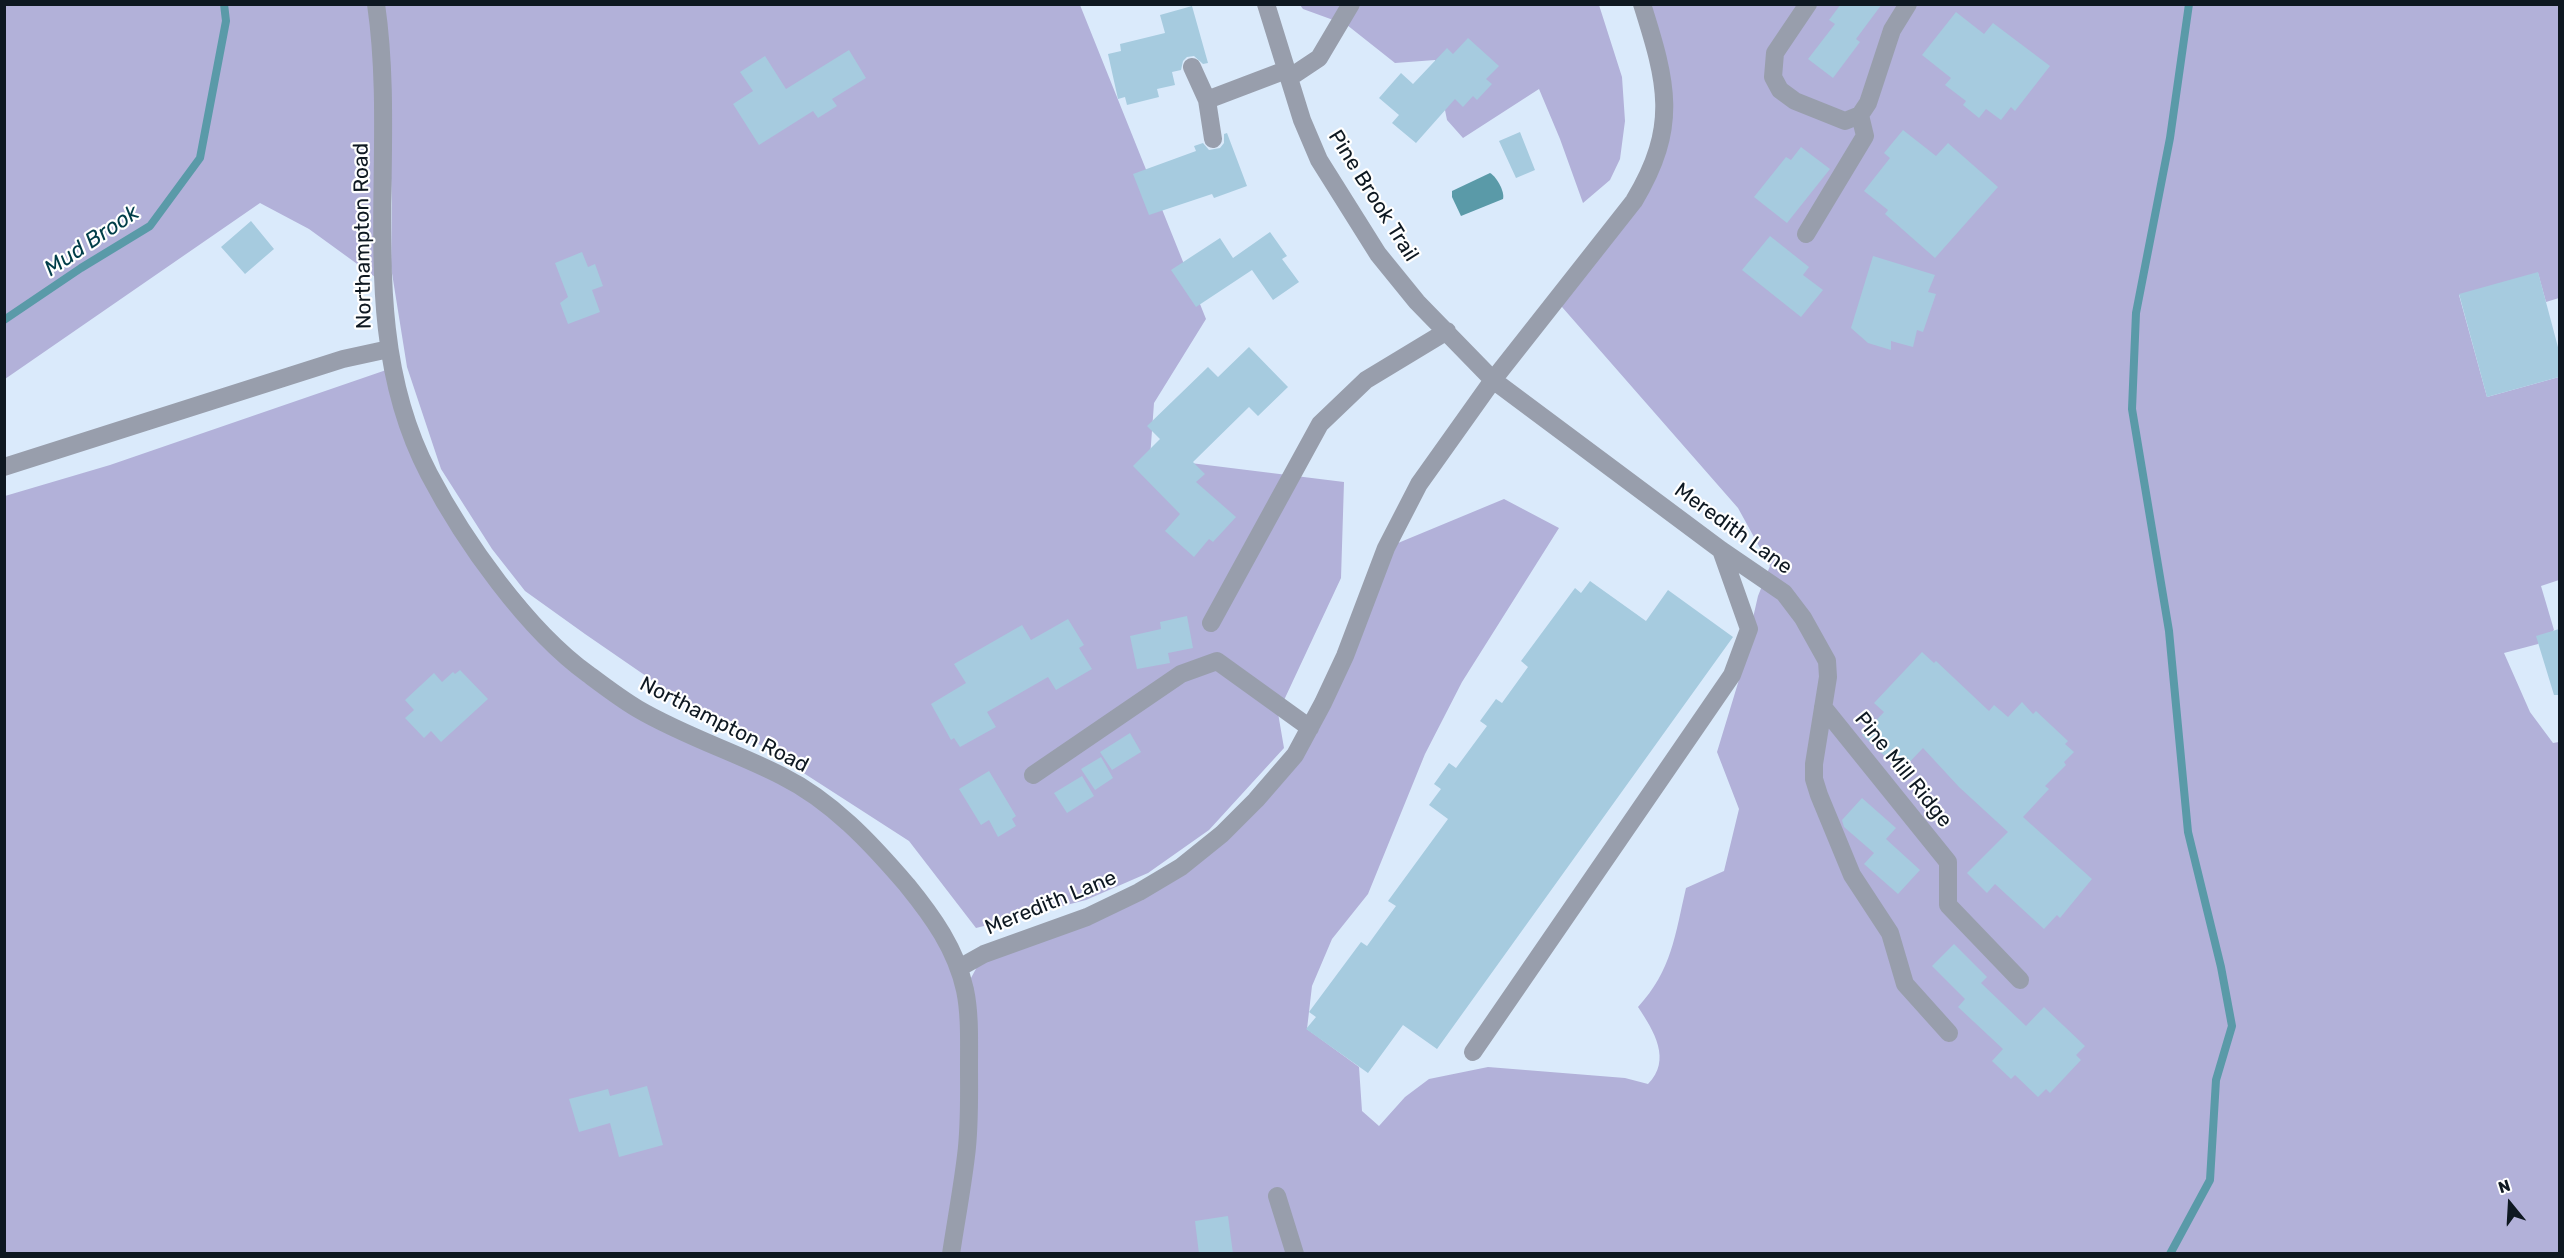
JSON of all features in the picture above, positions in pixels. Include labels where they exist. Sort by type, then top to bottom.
[{"type":"street","name":"Northampton Road","points":[[376,4],[384,73],[382,282],[389,349],[401,406],[427,471],[449,510],[519,606],[548,639],[583,671],[636,708],[675,729],[785,777],[845,819],[881,855],[939,927],[959,968],[968,1009],[969,1115],[966,1155],[951,1254]]},
{"type":"street","name":"Pine Brook Trail","points":[[1266,4],[1302,120],[1319,160],[1378,254],[1417,302],[1493,380]]},
{"type":"street","points":[[1207,100],[1288,74],[1319,58],[1352,4]]},
{"type":"street","name":"Meredith Lane","points":[[959,968],[1011,943],[1087,917],[1139,892],[1181,867],[1222,834],[1256,800],[1295,754],[1345,656],[1386,548],[1419,484],[1493,380],[1634,201],[1650,175],[1661,144],[1666,100],[1656,47],[1642,4]]},
{"type":"street","points":[[1808,4],[1775,53],[1773,77],[1780,90],[1795,101],[1845,122],[1860,115],[1868,103],[1892,30],[1908,4]]},
{"type":"street","points":[[1192,67],[1207,100],[1213,138]]},
{"type":"street","points":[[1806,234],[1865,136],[1860,115]]},
{"type":"street","points":[[1211,622],[1320,424],[1366,380],[1447,331]]},
{"type":"street","points":[[4,467],[343,359],[389,349]]},
{"type":"street","name":"Meredith Lane","points":[[1493,380],[1721,550],[1784,593],[1803,618],[1827,661],[1828,677],[1814,764],[1814,779],[1829,824],[1852,875],[1890,933],[1905,984],[1948,1033]]},
{"type":"street","points":[[1473,1052],[1732,675],[1749,629],[1721,550]]},
{"type":"street","points":[[1033,775],[1181,674],[1217,661],[1310,728]]},
{"type":"street","name":"Pine Mill Ridge","points":[[1823,707],[1948,862],[1948,905],[2020,980]]},
{"type":"street","points":[[1277,1196],[1295,1254]]},
{"type":"shaded area","points":[[5,5],[376,5],[382,282],[309,229],[260,203],[5,379]]},
{"type":"shaded area","points":[[384,5],[1080,5],[1206,319],[1154,403],[1150,458],[1344,482],[1341,578],[1278,713],[1284,748],[1209,830],[1148,873],[1086,900],[976,928],[909,841],[757,743],[675,696],[525,591],[492,549],[441,469],[407,367],[391,267],[392,203]]},
{"type":"shaded area","points":[[1300,5],[1599,5],[1622,77],[1625,121],[1620,159],[1610,180],[1583,203],[1539,89],[1463,138],[1447,120],[1435,60],[1395,63],[1347,25],[1303,9]]},
{"type":"shaded area","points":[[1642,5],[2559,5],[2559,298],[2546,302],[2538,273],[2459,295],[2487,397],[2559,377],[2559,580],[2541,586],[2554,630],[2538,644],[2504,653],[2530,712],[2553,743],[2559,742],[2559,1253],[5,1254],[5,496],[110,465],[392,368],[449,510],[583,671],[845,819],[920,901],[965,989],[984,954],[1181,867],[1295,755],[1386,548],[1504,499],[1559,528],[1462,682],[1425,754],[1368,894],[1332,939],[1312,986],[1307,1029],[1359,1067],[1362,1111],[1379,1126],[1405,1097],[1429,1079],[1488,1067],[1625,1078],[1648,1084],[1655,1075],[1660,1055],[1655,1036],[1638,1007],[1658,979],[1671,951],[1686,888],[1724,871],[1739,809],[1717,752],[1738,683],[1758,596],[1770,566],[1738,508],[1555,299],[1634,201],[1666,113]]},
{"type":"shaded area","points":[[1490,173],[1500,185],[1503,199],[1461,216],[1452,197],[1452,191]]},
{"type":"building","points":[[1841,4],[1882,4],[1856,39],[1860,42],[1833,78],[1808,59],[1835,24],[1829,20]]},
{"type":"building","points":[[1192,6],[1208,63],[1203,64],[1194,56],[1187,57],[1183,61],[1181,70],[1172,72],[1175,85],[1157,89],[1159,97],[1127,105],[1125,97],[1118,99],[1108,54],[1121,51],[1120,44],[1165,33],[1160,15]]},
{"type":"building","points":[[1956,12],[1984,34],[1993,23],[2050,66],[2015,111],[2011,107],[2001,120],[1986,109],[1979,118],[1963,105],[1966,101],[1945,85],[1951,78],[1922,55]]},
{"type":"building","points":[[1468,38],[1499,66],[1486,79],[1492,84],[1477,100],[1473,96],[1463,107],[1455,99],[1416,143],[1392,123],[1399,115],[1379,98],[1401,73],[1413,84],[1447,48],[1453,54]]},
{"type":"building","points":[[849,50],[866,78],[832,99],[837,106],[818,118],[813,111],[759,145],[733,104],[753,91],[740,72],[765,56],[786,89]]},
{"type":"building","points":[[1903,130],[1936,156],[1948,143],[1998,187],[1935,258],[1885,214],[1888,210],[1864,191],[1890,158],[1884,153]]},
{"type":"building","points":[[1520,132],[1535,170],[1516,178],[1499,141]]},
{"type":"building","points":[[1227,133],[1247,186],[1214,198],[1212,194],[1149,215],[1133,174],[1196,151],[1194,146],[1203,143],[1209,150],[1220,148],[1224,143],[1224,134]]},
{"type":"building","points":[[1801,147],[1830,169],[1787,223],[1754,197],[1786,157],[1791,160]]},
{"type":"building","points":[[251,221],[274,249],[245,274],[221,247]]},
{"type":"building","points":[[1270,232],[1287,256],[1282,259],[1299,282],[1273,300],[1252,270],[1196,307],[1171,270],[1220,238],[1233,258]]},
{"type":"building","points":[[1770,236],[1809,267],[1803,275],[1823,290],[1801,317],[1742,270]]},
{"type":"building","points":[[582,252],[588,267],[595,264],[603,286],[592,290],[600,312],[568,324],[560,303],[568,297],[555,263]]},
{"type":"building","points":[[1873,256],[1935,275],[1928,292],[1936,294],[1923,332],[1917,330],[1913,347],[1891,341],[1891,350],[1868,343],[1851,328]]},
{"type":"building","points":[[2538,272],[2559,351],[2559,377],[2487,397],[2459,294]]},
{"type":"building","points":[[1249,347],[1288,387],[1258,416],[1249,407],[1193,462],[1205,474],[1196,482],[1236,517],[1213,542],[1209,539],[1194,557],[1165,531],[1180,514],[1133,466],[1160,439],[1147,426],[1208,367],[1218,377]]},
{"type":"building","points":[[1590,581],[1646,621],[1668,590],[1733,637],[1437,1049],[1403,1025],[1368,1073],[1306,1029],[1316,1017],[1309,1012],[1361,942],[1367,946],[1396,906],[1388,901],[1448,819],[1429,805],[1441,789],[1434,784],[1449,763],[1456,768],[1487,726],[1480,721],[1496,699],[1502,703],[1528,667],[1521,661],[1575,588],[1581,593]]},
{"type":"building","points":[[1187,616],[1193,648],[1168,653],[1170,663],[1137,669],[1130,636],[1161,629],[1160,622]]},
{"type":"building","points":[[1068,619],[1084,645],[1079,648],[1092,669],[1056,690],[1048,677],[987,712],[996,727],[960,747],[954,738],[951,740],[931,704],[966,683],[954,664],[1022,625],[1031,640]]},
{"type":"building","points":[[2559,629],[2559,695],[2554,695],[2536,636]]},
{"type":"building","points":[[1922,652],[1934,663],[1936,661],[1989,711],[1994,705],[2008,717],[2022,702],[2033,714],[2036,711],[2068,741],[2065,744],[2074,752],[2064,762],[2066,765],[2045,786],[2049,789],[2023,817],[2092,879],[2060,918],[2057,915],[2044,929],[1995,884],[1987,893],[1967,873],[2008,832],[1959,787],[1923,748],[1901,771],[1862,735],[1884,712],[1874,703]]},
{"type":"building","points":[[460,670],[488,699],[441,742],[431,731],[424,738],[405,718],[414,710],[405,700],[434,673],[442,682],[453,672],[455,674]]},
{"type":"building","points":[[1130,733],[1141,752],[1112,770],[1100,752]]},
{"type":"building","points":[[1101,757],[1113,778],[1095,790],[1081,769]]},
{"type":"building","points":[[989,771],[1016,816],[1012,819],[1016,826],[998,837],[989,820],[981,825],[959,789]]},
{"type":"building","points":[[1082,776],[1094,796],[1067,813],[1054,793]]},
{"type":"building","points":[[1862,798],[1896,828],[1886,839],[1920,870],[1898,894],[1864,864],[1874,853],[1844,827],[1842,820]]},
{"type":"building","points":[[1954,944],[1987,977],[1981,983],[2026,1026],[2044,1007],[2085,1046],[2076,1055],[2081,1060],[2050,1093],[2046,1089],[2038,1097],[2015,1075],[2011,1079],[1992,1061],[2003,1049],[1958,1007],[1965,999],[1932,966]]},
{"type":"building","points":[[647,1086],[663,1145],[619,1157],[610,1123],[579,1132],[569,1099],[608,1089],[610,1096]]},
{"type":"building","points":[[1228,1216],[1233,1254],[1199,1254],[1195,1221]]},
{"type":"waterway","name":"Mud Brook","points":[[4,320],[81,268],[150,226],[200,158],[226,21],[224,4]]},
{"type":"waterway","points":[[2170,1254],[2210,1180],[2216,1080],[2232,1026],[2221,967],[2188,832],[2169,631],[2132,409],[2136,313],[2170,138],[2189,4]]}]
